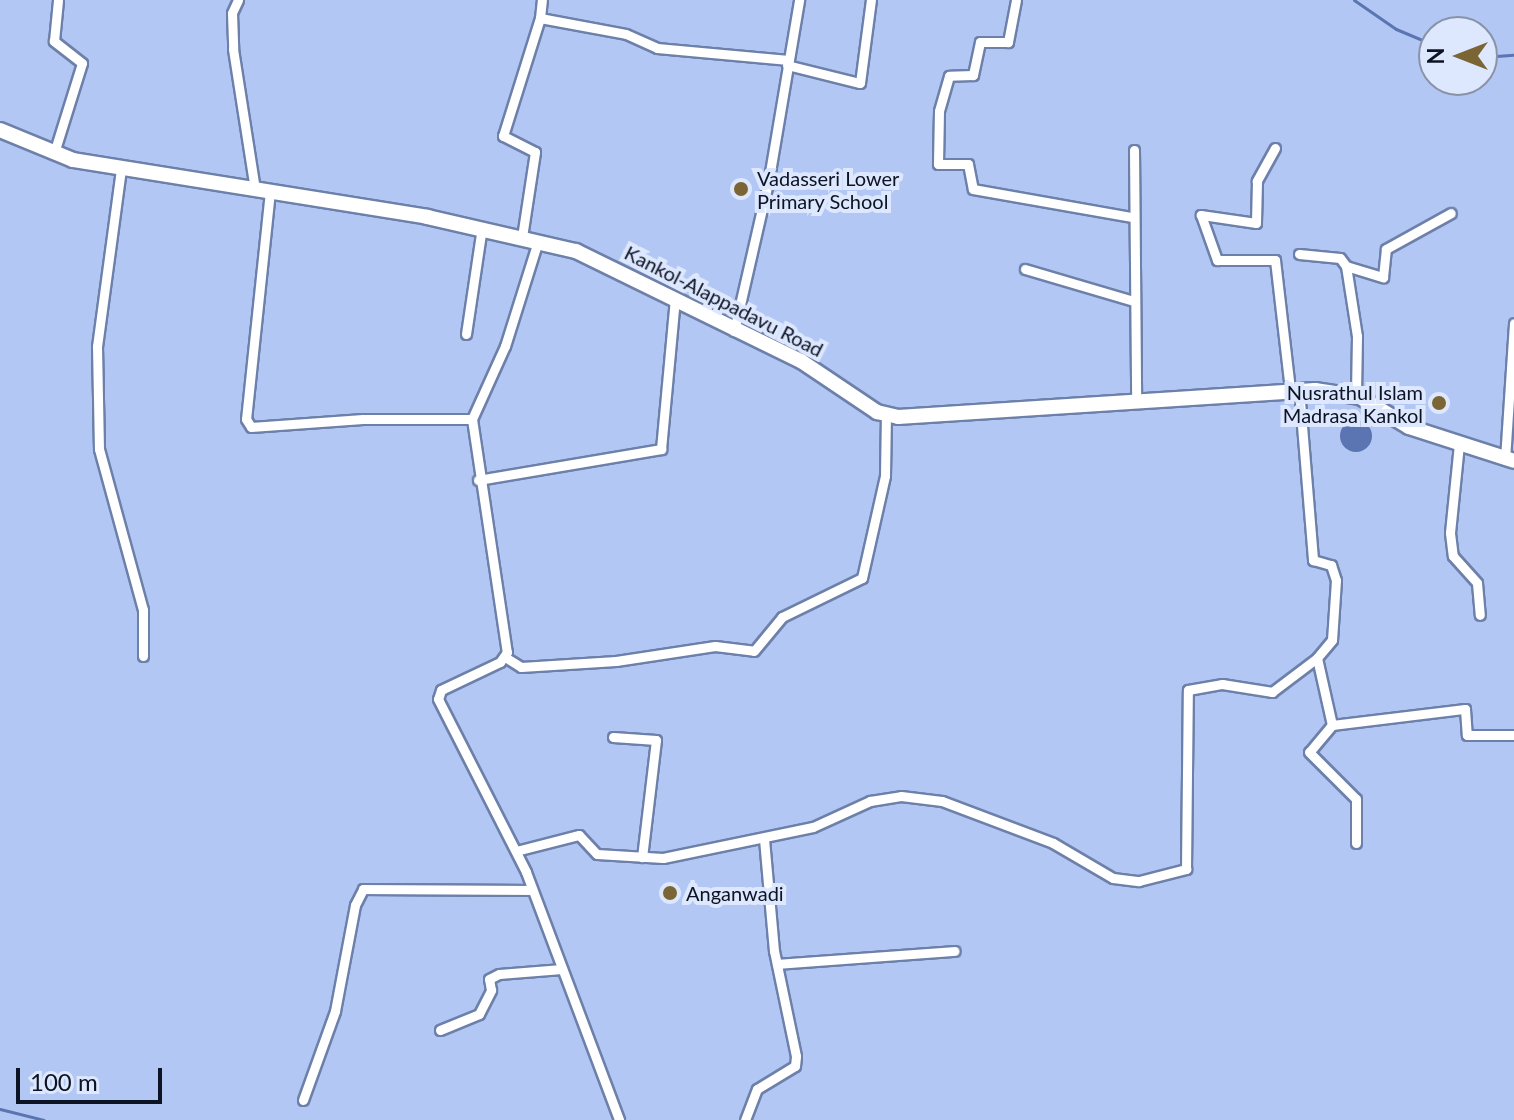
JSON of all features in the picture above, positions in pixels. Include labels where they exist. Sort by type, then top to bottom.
[{"type":"main road","name":"Kankol-Alappadavu Road","points":[[0,130],[54,153],[121,169],[482,227],[587,255],[734,331],[801,361],[886,414],[944,416],[1295,389],[1356,396],[1409,427],[1510,460]]},
{"type":"street","points":[[54,153],[82,63],[54,41],[58,0]]},
{"type":"street","points":[[238,0],[232,13],[233,49],[263,190],[246,419],[251,427],[363,419],[472,419]]},
{"type":"street","points":[[522,237],[535,152],[512,145],[503,136],[540,18],[542,0]]},
{"type":"street","points":[[734,331],[769,178],[799,0]]},
{"type":"street","points":[[540,18],[626,34],[657,48],[788,63],[860,83],[871,0]]},
{"type":"street","points":[[1016,0],[1008,42],[980,42],[973,75],[949,76],[939,111],[938,164],[968,164],[973,189],[1131,217]]},
{"type":"street","points":[[516,851],[579,835],[597,854],[663,858],[827,823],[870,801],[901,796],[942,801],[1053,843],[1113,878],[1169,877],[1186,869],[1188,690],[1222,684],[1272,692],[1317,658],[1332,640],[1336,580],[1331,565],[1313,560],[1295,389],[1275,260],[1217,260],[1201,215],[1256,223],[1257,181],[1275,148]]},
{"type":"street","points":[[1134,150],[1131,217],[1136,403]]},
{"type":"street","points":[[121,169],[97,346],[99,449],[143,610],[143,656]]},
{"type":"street","points":[[1346,266],[1383,277],[1386,249],[1451,213]]},
{"type":"street","points":[[466,334],[482,227]]},
{"type":"street","points":[[538,241],[505,346],[472,419],[478,480],[505,657],[521,667],[616,661],[715,646],[754,651],[782,617],[862,578],[885,476],[886,414]]},
{"type":"street","points":[[1299,254],[1340,258],[1346,266],[1357,336],[1356,396]]},
{"type":"street","points":[[1025,269],[1134,301]]},
{"type":"street","points":[[478,480],[661,449],[675,299]]},
{"type":"street","points":[[1510,460],[1514,323]]},
{"type":"street","points":[[1459,444],[1450,533],[1453,556],[1477,583],[1480,615]]},
{"type":"street","points":[[505,657],[441,690],[438,699],[516,851],[619,1120]]},
{"type":"street","points":[[1317,658],[1332,725]]},
{"type":"street","points":[[1356,843],[1356,799],[1309,752],[1332,725],[1465,709],[1467,735],[1514,735]]},
{"type":"street","points":[[613,737],[656,740],[642,857]]},
{"type":"street","points":[[745,1120],[757,1089],[795,1066],[777,964],[764,838]]},
{"type":"street","points":[[303,1100],[335,1011],[355,905],[363,889],[532,890]]},
{"type":"street","points":[[777,964],[955,951]]},
{"type":"street","points":[[440,1030],[479,1014],[491,990],[489,979],[499,974],[562,969]]},
{"type":"water","points":[[1356,420],[1367,425],[1372,436],[1367,447],[1356,452],[1345,447],[1340,436],[1345,425]]},
{"type":"waterway","points":[[1354,0],[1396,29],[1418,38]]},
{"type":"waterway","points":[[1498,56],[1514,55]]},
{"type":"waterway","points":[[0,1109],[44,1120]]},
{"type":"place","name":"Vadasseri Lower Primary School","points":[[741,189]]},
{"type":"place","name":"Nusrathul Islam Madrasa Kankol","points":[[1439,403]]},
{"type":"place","name":"Anganwadi","points":[[670,893]]}]
